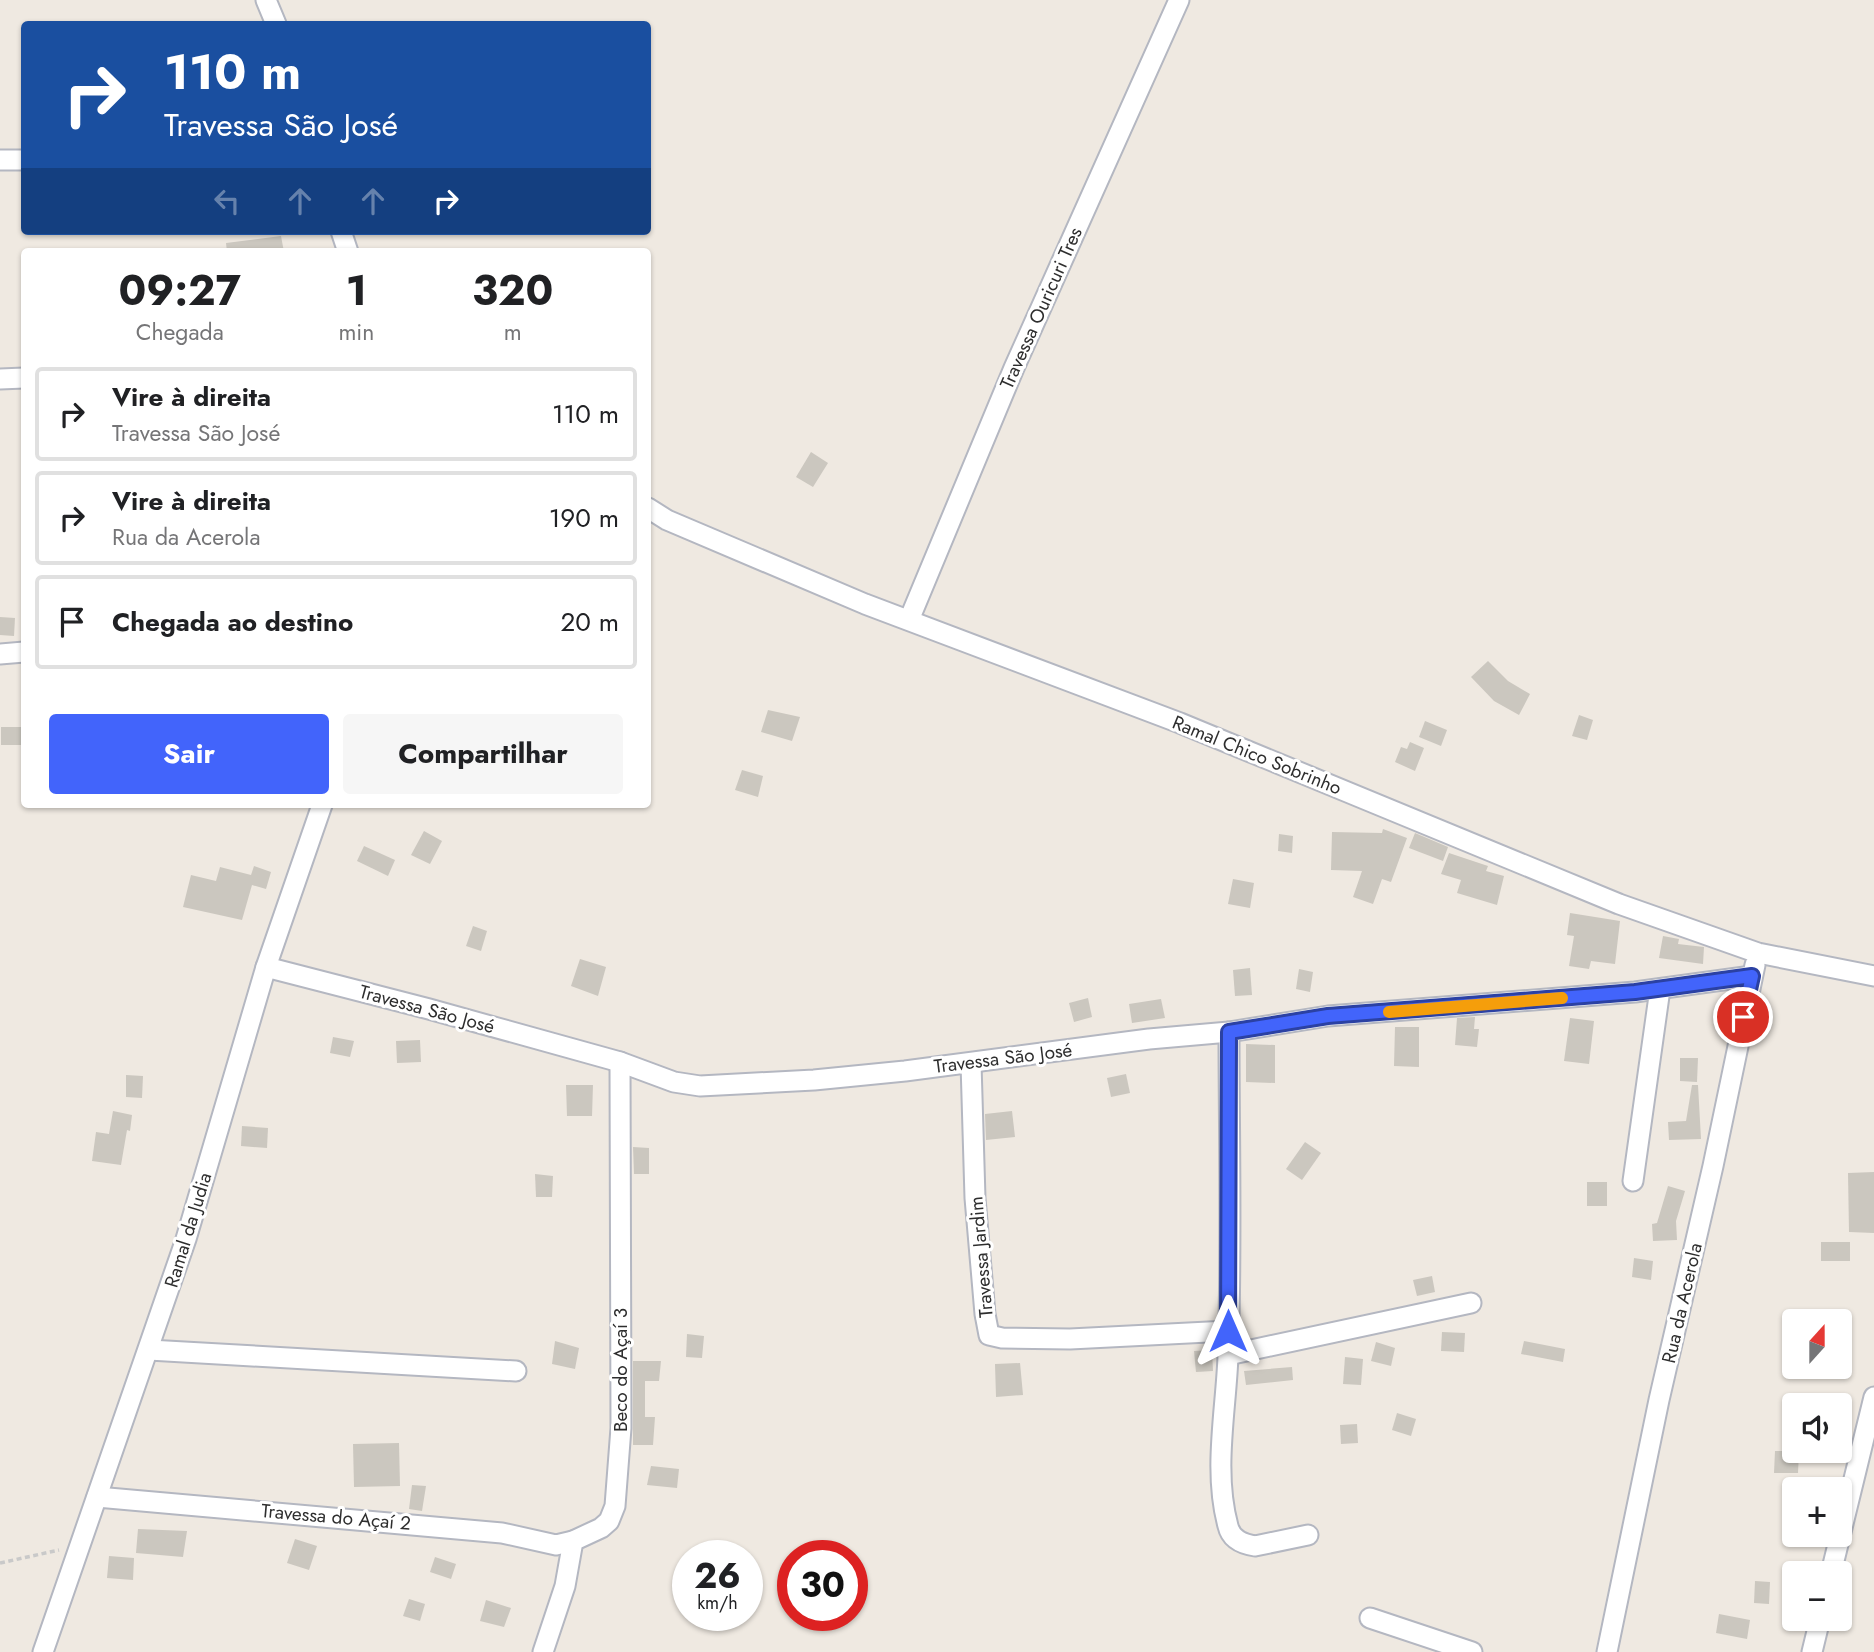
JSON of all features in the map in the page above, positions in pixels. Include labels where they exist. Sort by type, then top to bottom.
[{"type":"street","points":[[266,0],[275,21]]},
{"type":"street","name":"Travessa Ouricuri Tres","points":[[909,620],[1014,368],[1179,0]]},
{"type":"street","points":[[0,160],[21,160]]},
{"type":"street","points":[[0,379],[21,378]]},
{"type":"street","name":"Ramal Chico Sobrinho","points":[[651,510],[667,520],[865,604],[1180,723],[1619,904],[1758,954],[1874,976]]},
{"type":"street","points":[[0,654],[21,652]]},
{"type":"street","name":"Ramal da Judia","points":[[43,1652],[186,1239],[266,967],[321,808]]},
{"type":"street","name":"Rua da Acerola","points":[[1607,1652],[1758,954]]},
{"type":"street","name":"Travessa São José","points":[[266,967],[620,1062],[674,1082],[700,1086],[814,1080],[971,1063],[1149,1039],[1229,1032],[1328,1016],[1660,989],[1752,976]]},
{"type":"street","points":[[1633,1181],[1660,989]]},
{"type":"street","points":[[1229,1032],[1228,1355],[1222,1468],[1228,1527],[1233,1537],[1240,1542],[1255,1546],[1308,1535]]},
{"type":"street","name":"Beco do Açaí 3","points":[[573,1541],[601,1528],[609,1521],[615,1506],[621,1428],[620,1062]]},
{"type":"street","name":"Travessa Jardim","points":[[971,1063],[975,1198],[989,1335],[1002,1338],[1070,1339],[1228,1331]]},
{"type":"street","points":[[1228,1355],[1471,1303]]},
{"type":"street","points":[[149,1350],[516,1371]]},
{"type":"street","points":[[1834,1561],[1874,1398]]},
{"type":"street","name":"Travessa do Açaí 2","points":[[97,1497],[502,1533],[556,1545],[573,1541]]},
{"type":"street","points":[[544,1652],[570,1567],[573,1541]]},
{"type":"street","points":[[1370,1618],[1472,1652]]},
{"type":"street","points":[[1812,1652],[1817,1631]]},
{"type":"path","points":[[0,1563],[78,1546]]},
{"type":"building","points":[[281,236],[283,248],[227,248],[226,243]]},
{"type":"building","points":[[811,452],[828,463],[813,487],[796,477]]},
{"type":"building","points":[[0,617],[15,618],[14,636],[0,635]]},
{"type":"building","points":[[1488,661],[1508,681],[1530,694],[1519,715],[1494,701],[1471,677]]},
{"type":"building","points":[[768,710],[800,717],[792,741],[761,732]]},
{"type":"building","points":[[1579,715],[1593,720],[1587,740],[1572,736]]},
{"type":"building","points":[[1425,721],[1447,730],[1441,746],[1419,737]]},
{"type":"building","points":[[1,727],[21,727],[21,745],[1,745]]},
{"type":"building","points":[[1410,742],[1424,748],[1415,771],[1395,762],[1401,747],[1407,749]]},
{"type":"building","points":[[742,770],[763,776],[758,797],[735,790]]},
{"type":"building","points":[[1383,829],[1407,838],[1391,882],[1382,879],[1373,904],[1353,897],[1362,871],[1331,870],[1332,832],[1382,833]]},
{"type":"building","points":[[424,831],[442,841],[430,864],[411,855]]},
{"type":"building","points":[[1415,833],[1448,847],[1443,861],[1409,848]]},
{"type":"building","points":[[1279,834],[1293,836],[1292,853],[1278,851]]},
{"type":"building","points":[[364,846],[395,860],[388,876],[357,861]]},
{"type":"building","points":[[1449,853],[1488,866],[1486,871],[1504,876],[1497,905],[1457,893],[1461,880],[1441,874]]},
{"type":"building","points":[[254,866],[271,872],[266,889],[252,885],[242,920],[183,907],[191,875],[216,881],[220,867],[251,875]]},
{"type":"building","points":[[1233,879],[1254,883],[1250,908],[1228,904]]},
{"type":"building","points":[[1570,913],[1620,921],[1615,964],[1591,961],[1589,969],[1569,966],[1574,936],[1567,935]]},
{"type":"building","points":[[473,926],[487,931],[481,951],[466,946]]},
{"type":"building","points":[[1663,936],[1679,939],[1678,944],[1704,947],[1703,964],[1659,958]]},
{"type":"building","points":[[580,959],[606,967],[598,996],[571,986]]},
{"type":"building","points":[[1250,968],[1252,995],[1235,996],[1233,970]]},
{"type":"building","points":[[1299,969],[1313,972],[1310,992],[1296,989]]},
{"type":"building","points":[[1088,998],[1092,1017],[1074,1022],[1069,1003]]},
{"type":"building","points":[[1161,999],[1165,1018],[1132,1023],[1129,1004]]},
{"type":"building","points":[[1475,1017],[1474,1029],[1479,1029],[1477,1047],[1455,1045],[1457,1018]]},
{"type":"building","points":[[1570,1018],[1594,1021],[1589,1064],[1564,1061]]},
{"type":"building","points":[[1395,1027],[1419,1027],[1419,1067],[1394,1066]]},
{"type":"building","points":[[333,1037],[354,1041],[350,1057],[330,1053]]},
{"type":"building","points":[[420,1040],[421,1062],[397,1063],[396,1041]]},
{"type":"building","points":[[1246,1044],[1275,1045],[1275,1083],[1246,1082]]},
{"type":"building","points":[[1680,1058],[1698,1058],[1697,1082],[1680,1081]]},
{"type":"building","points":[[1126,1074],[1130,1093],[1111,1097],[1107,1078]]},
{"type":"building","points":[[126,1075],[143,1076],[142,1098],[126,1097]]},
{"type":"building","points":[[566,1085],[593,1085],[592,1116],[567,1116]]},
{"type":"building","points":[[1692,1085],[1698,1085],[1701,1139],[1669,1140],[1668,1122],[1686,1121]]},
{"type":"building","points":[[113,1111],[132,1115],[121,1165],[92,1161],[96,1132],[109,1134]]},
{"type":"building","points":[[1012,1111],[1015,1137],[986,1140],[985,1114]]},
{"type":"building","points":[[242,1126],[268,1128],[267,1148],[241,1146]]},
{"type":"building","points":[[1305,1142],[1321,1153],[1302,1180],[1286,1169]]},
{"type":"building","points":[[633,1147],[649,1148],[649,1174],[634,1174]]},
{"type":"building","points":[[1874,1172],[1874,1233],[1849,1232],[1848,1173]]},
{"type":"building","points":[[535,1174],[553,1176],[552,1197],[536,1197]]},
{"type":"building","points":[[1587,1182],[1607,1182],[1607,1206],[1587,1206]]},
{"type":"building","points":[[1668,1186],[1685,1191],[1676,1221],[1677,1240],[1653,1241],[1652,1224],[1657,1223]]},
{"type":"building","points":[[1821,1242],[1850,1242],[1850,1261],[1821,1261]]},
{"type":"building","points":[[1634,1258],[1653,1261],[1651,1280],[1632,1277]]},
{"type":"building","points":[[1432,1276],[1435,1292],[1417,1296],[1413,1280]]},
{"type":"building","points":[[1442,1332],[1465,1333],[1464,1352],[1441,1351]]},
{"type":"building","points":[[687,1334],[704,1336],[702,1358],[686,1357]]},
{"type":"building","points":[[555,1341],[579,1348],[575,1369],[552,1364]]},
{"type":"building","points":[[1524,1341],[1565,1349],[1563,1362],[1521,1354]]},
{"type":"building","points":[[1376,1342],[1395,1348],[1391,1366],[1371,1361]]},
{"type":"building","points":[[1212,1350],[1213,1371],[1196,1372],[1194,1351]]},
{"type":"building","points":[[1345,1357],[1363,1359],[1361,1385],[1343,1384]]},
{"type":"building","points":[[633,1361],[661,1361],[659,1381],[645,1381],[645,1417],[655,1417],[653,1445],[633,1445]]},
{"type":"building","points":[[1020,1363],[1023,1395],[996,1397],[995,1364]]},
{"type":"building","points":[[1292,1367],[1293,1380],[1246,1385],[1244,1371]]},
{"type":"building","points":[[1397,1413],[1416,1419],[1411,1436],[1392,1430]]},
{"type":"building","points":[[1357,1424],[1358,1443],[1341,1444],[1340,1425]]},
{"type":"building","points":[[399,1443],[400,1486],[354,1487],[353,1444]]},
{"type":"building","points":[[1775,1451],[1782,1451],[1782,1463],[1798,1463],[1798,1473],[1774,1473]]},
{"type":"building","points":[[651,1466],[679,1469],[677,1488],[647,1485]]},
{"type":"building","points":[[412,1485],[426,1486],[422,1511],[409,1509]]},
{"type":"building","points":[[138,1529],[187,1531],[183,1557],[136,1553]]},
{"type":"building","points":[[295,1539],[317,1546],[309,1570],[287,1563]]},
{"type":"building","points":[[109,1556],[134,1558],[133,1580],[107,1578]]},
{"type":"building","points":[[435,1557],[456,1564],[451,1579],[430,1572]]},
{"type":"building","points":[[1755,1581],[1770,1582],[1769,1604],[1754,1603]]},
{"type":"building","points":[[409,1599],[425,1604],[420,1621],[403,1616]]},
{"type":"building","points":[[486,1600],[511,1608],[504,1627],[480,1621]]},
{"type":"building","points":[[1719,1614],[1750,1620],[1747,1639],[1716,1633]]},
{"type":"slow traffic","points":[[1389,1012],[1562,998]]},
{"type":"route","points":[[1228,1331],[1229,1032],[1328,1016],[1635,992],[1752,976],[1743,1017]]}]
